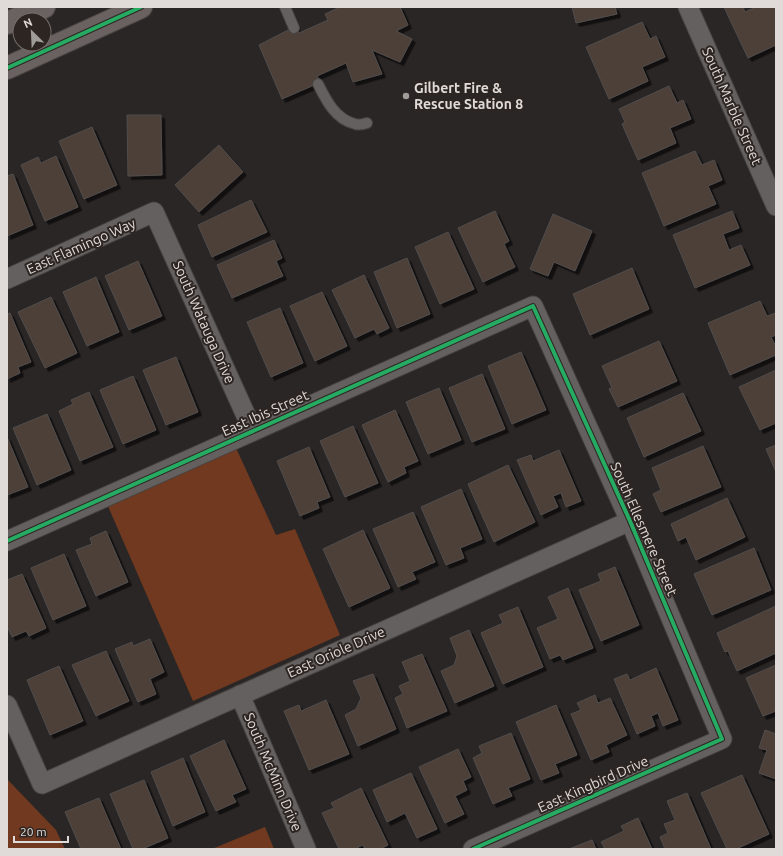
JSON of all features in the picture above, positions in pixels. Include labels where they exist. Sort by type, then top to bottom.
[{"type":"main road","points":[[7,24],[44,7]]},
{"type":"main road","points":[[7,68],[141,7]]},
{"type":"street","name":"South Marble Street","points":[[688,7],[776,206]]},
{"type":"street","name":"East Flamingo Way","points":[[7,279],[154,212]]},
{"type":"street","name":"South Watauga Drive","points":[[154,212],[253,431]]},
{"type":"street","name":"East Ibis Street","points":[[7,541],[532,306]]},
{"type":"street","name":"South Ellesmere Street","points":[[532,306],[630,521],[722,739]]},
{"type":"street","name":"East Oriole Drive","points":[[7,705],[42,784],[630,521]]},
{"type":"street","name":"South McMinn Drive","points":[[240,695],[306,849]]},
{"type":"street","name":"East Kingbird Drive","points":[[473,849],[722,739]]},
{"type":"lane","points":[[285,7],[294,28]]},
{"type":"lane","points":[[318,84],[327,103],[338,115],[356,124],[368,123]]},
{"type":"shaded area","points":[[236,448],[276,535],[295,529],[340,635],[193,701],[107,504]]},
{"type":"shaded area","points":[[7,779],[56,830],[65,849],[7,849]]},
{"type":"shaded area","points":[[265,827],[274,849],[212,849]]},
{"type":"building","points":[[340,7],[400,7],[408,25],[396,31],[412,39],[400,62],[372,50],[382,74],[353,82],[346,63],[317,76],[321,82],[282,99],[259,45],[296,26],[299,33],[328,20],[325,14]]},
{"type":"building","points":[[572,7],[615,7],[617,14],[576,23]]},
{"type":"building","points":[[724,7],[743,7],[745,12],[756,7],[776,7],[776,45],[748,58]]},
{"type":"building","points":[[642,22],[650,39],[656,36],[665,57],[642,67],[648,81],[609,99],[586,47]]},
{"type":"building","points":[[669,86],[677,103],[683,100],[691,119],[670,128],[676,143],[638,160],[622,124],[625,122],[619,109]]},
{"type":"building","points":[[127,115],[161,115],[162,175],[128,176]]},
{"type":"building","points":[[92,127],[117,185],[84,199],[59,141]]},
{"type":"building","points":[[219,145],[243,172],[199,212],[175,185]]},
{"type":"building","points":[[695,151],[702,165],[714,160],[722,180],[708,186],[716,204],[664,226],[642,173]]},
{"type":"building","points":[[56,156],[78,207],[45,221],[21,165],[38,157],[41,163]]},
{"type":"building","points":[[13,174],[33,225],[7,236],[7,176]]},
{"type":"building","points":[[251,200],[267,232],[212,257],[198,225]]},
{"type":"building","points":[[495,211],[509,241],[504,244],[515,267],[483,282],[458,228]]},
{"type":"building","points":[[732,211],[739,228],[723,234],[729,250],[741,245],[750,265],[695,288],[673,235]]},
{"type":"building","points":[[553,214],[592,231],[575,271],[554,262],[548,276],[530,269]]},
{"type":"building","points":[[448,232],[474,289],[440,304],[415,247]]},
{"type":"building","points":[[274,240],[282,258],[276,261],[283,276],[232,298],[217,265]]},
{"type":"building","points":[[407,258],[430,314],[397,328],[374,272]]},
{"type":"building","points":[[138,261],[162,316],[129,330],[105,276]]},
{"type":"building","points":[[632,268],[649,309],[590,335],[573,294]]},
{"type":"building","points":[[364,275],[389,328],[377,334],[374,329],[355,338],[332,290]]},
{"type":"building","points":[[96,277],[119,332],[87,346],[63,292]]},
{"type":"building","points":[[322,292],[347,346],[315,361],[290,306]]},
{"type":"building","points":[[51,297],[77,353],[45,368],[18,312]]},
{"type":"building","points":[[760,301],[767,316],[776,313],[776,335],[771,337],[776,347],[776,355],[730,375],[708,323]]},
{"type":"building","points":[[280,308],[303,363],[271,377],[247,322]]},
{"type":"building","points":[[10,313],[31,362],[18,367],[20,373],[7,379],[7,314]]},
{"type":"building","points":[[659,341],[677,381],[618,407],[609,389],[612,388],[602,366]]},
{"type":"building","points":[[521,352],[546,410],[512,424],[488,366]]},
{"type":"building","points":[[176,357],[198,412],[166,425],[143,370]]},
{"type":"building","points":[[776,370],[776,423],[760,430],[739,387]]},
{"type":"building","points":[[482,374],[505,429],[472,442],[449,388]]},
{"type":"building","points":[[133,376],[156,430],[123,444],[100,390]]},
{"type":"building","points":[[439,388],[461,440],[428,454],[406,402]]},
{"type":"building","points":[[89,392],[113,447],[80,461],[59,411],[73,404],[71,400]]},
{"type":"building","points":[[683,393],[701,431],[644,457],[627,418]]},
{"type":"building","points":[[395,410],[418,461],[404,467],[406,473],[388,482],[362,425]]},
{"type":"building","points":[[47,414],[71,470],[37,485],[13,428]]},
{"type":"building","points":[[353,426],[378,483],[345,497],[320,441]]},
{"type":"building","points":[[7,437],[28,487],[7,495]]},
{"type":"building","points":[[776,445],[776,472],[766,449]]},
{"type":"building","points":[[703,446],[721,487],[661,512],[653,494],[661,490],[652,468]]},
{"type":"building","points":[[309,447],[330,497],[317,502],[319,508],[300,516],[277,461]]},
{"type":"building","points":[[559,450],[581,501],[566,507],[561,493],[553,496],[558,507],[541,515],[517,460],[531,455],[533,461]]},
{"type":"building","points":[[508,465],[535,522],[494,542],[468,484]]},
{"type":"building","points":[[461,489],[482,539],[460,548],[464,558],[446,565],[421,507]]},
{"type":"building","points":[[727,498],[745,537],[696,560],[686,537],[678,541],[671,524]]},
{"type":"building","points":[[413,512],[435,562],[412,572],[416,579],[398,587],[373,529]]},
{"type":"building","points":[[363,530],[390,588],[349,607],[323,549]]},
{"type":"building","points":[[106,531],[128,582],[96,596],[76,550],[92,544],[90,538]]},
{"type":"building","points":[[754,548],[771,590],[712,615],[694,574]]},
{"type":"building","points":[[64,554],[86,606],[53,620],[31,568]]},
{"type":"building","points":[[615,567],[639,625],[601,641],[579,590],[601,581],[598,574]]},
{"type":"building","points":[[22,574],[46,628],[29,636],[26,631],[12,637],[7,626],[7,580]]},
{"type":"building","points":[[568,588],[593,648],[563,660],[560,655],[550,659],[537,628],[558,619],[548,597]]},
{"type":"building","points":[[776,606],[776,653],[737,671],[728,651],[725,652],[717,633]]},
{"type":"building","points":[[518,607],[543,667],[503,684],[481,633],[503,623],[499,615]]},
{"type":"building","points":[[469,630],[494,686],[455,703],[441,671],[454,665],[457,656],[450,638]]},
{"type":"building","points":[[150,639],[164,672],[150,679],[156,694],[138,702],[115,649],[132,642],[133,646]]},
{"type":"building","points":[[106,651],[129,701],[96,716],[72,665]]},
{"type":"building","points":[[422,654],[447,711],[407,728],[395,698],[403,694],[399,686],[410,681],[402,662]]},
{"type":"building","points":[[776,665],[776,711],[763,716],[746,678]]},
{"type":"building","points":[[59,666],[83,721],[50,735],[27,680]]},
{"type":"building","points":[[656,668],[678,720],[663,726],[658,713],[651,716],[655,726],[637,734],[614,679],[627,674],[630,680]]},
{"type":"building","points":[[373,674],[396,729],[358,746],[345,715],[356,709],[361,698],[353,681]]},
{"type":"building","points":[[595,695],[598,703],[610,698],[627,735],[606,745],[609,752],[591,760],[571,714],[581,710],[577,703]]},
{"type":"building","points":[[326,700],[349,754],[309,770],[284,711],[299,705],[301,711]]},
{"type":"building","points":[[556,705],[577,755],[555,764],[559,773],[541,780],[516,722]]},
{"type":"building","points":[[765,730],[776,734],[776,779],[759,773],[767,750],[759,748]]},
{"type":"building","points":[[511,733],[530,779],[508,788],[512,796],[493,804],[473,758],[482,753],[479,746]]},
{"type":"building","points":[[224,740],[246,789],[232,795],[236,802],[216,811],[190,756]]},
{"type":"building","points":[[458,749],[471,777],[463,781],[467,790],[455,796],[464,814],[445,823],[419,767]]},
{"type":"building","points":[[183,758],[205,812],[173,826],[151,772]]},
{"type":"building","points":[[411,773],[437,829],[417,838],[405,813],[387,822],[373,790]]},
{"type":"building","points":[[742,775],[769,834],[736,849],[727,849],[701,793]]},
{"type":"building","points":[[144,780],[168,838],[142,849],[133,849],[110,794]]},
{"type":"building","points":[[361,788],[388,845],[380,849],[365,849],[363,845],[358,847],[359,849],[339,849],[322,813],[334,808],[331,803]]},
{"type":"building","points":[[687,793],[711,849],[665,849],[660,837],[668,833],[664,824],[675,820],[667,801]]},
{"type":"building","points":[[99,798],[121,849],[81,849],[65,812]]},
{"type":"building","points":[[638,818],[652,849],[605,849],[601,842],[624,831],[621,826]]},
{"type":"building","points":[[592,840],[596,849],[569,849]]},
{"type":"cycle path","points":[[7,68],[141,7]]},
{"type":"cycle path","points":[[7,541],[533,306],[630,521],[722,739],[473,849]]},
{"type":"place","name":"Gilbert Fire & Rescue Station 8","points":[[406,96]]}]
